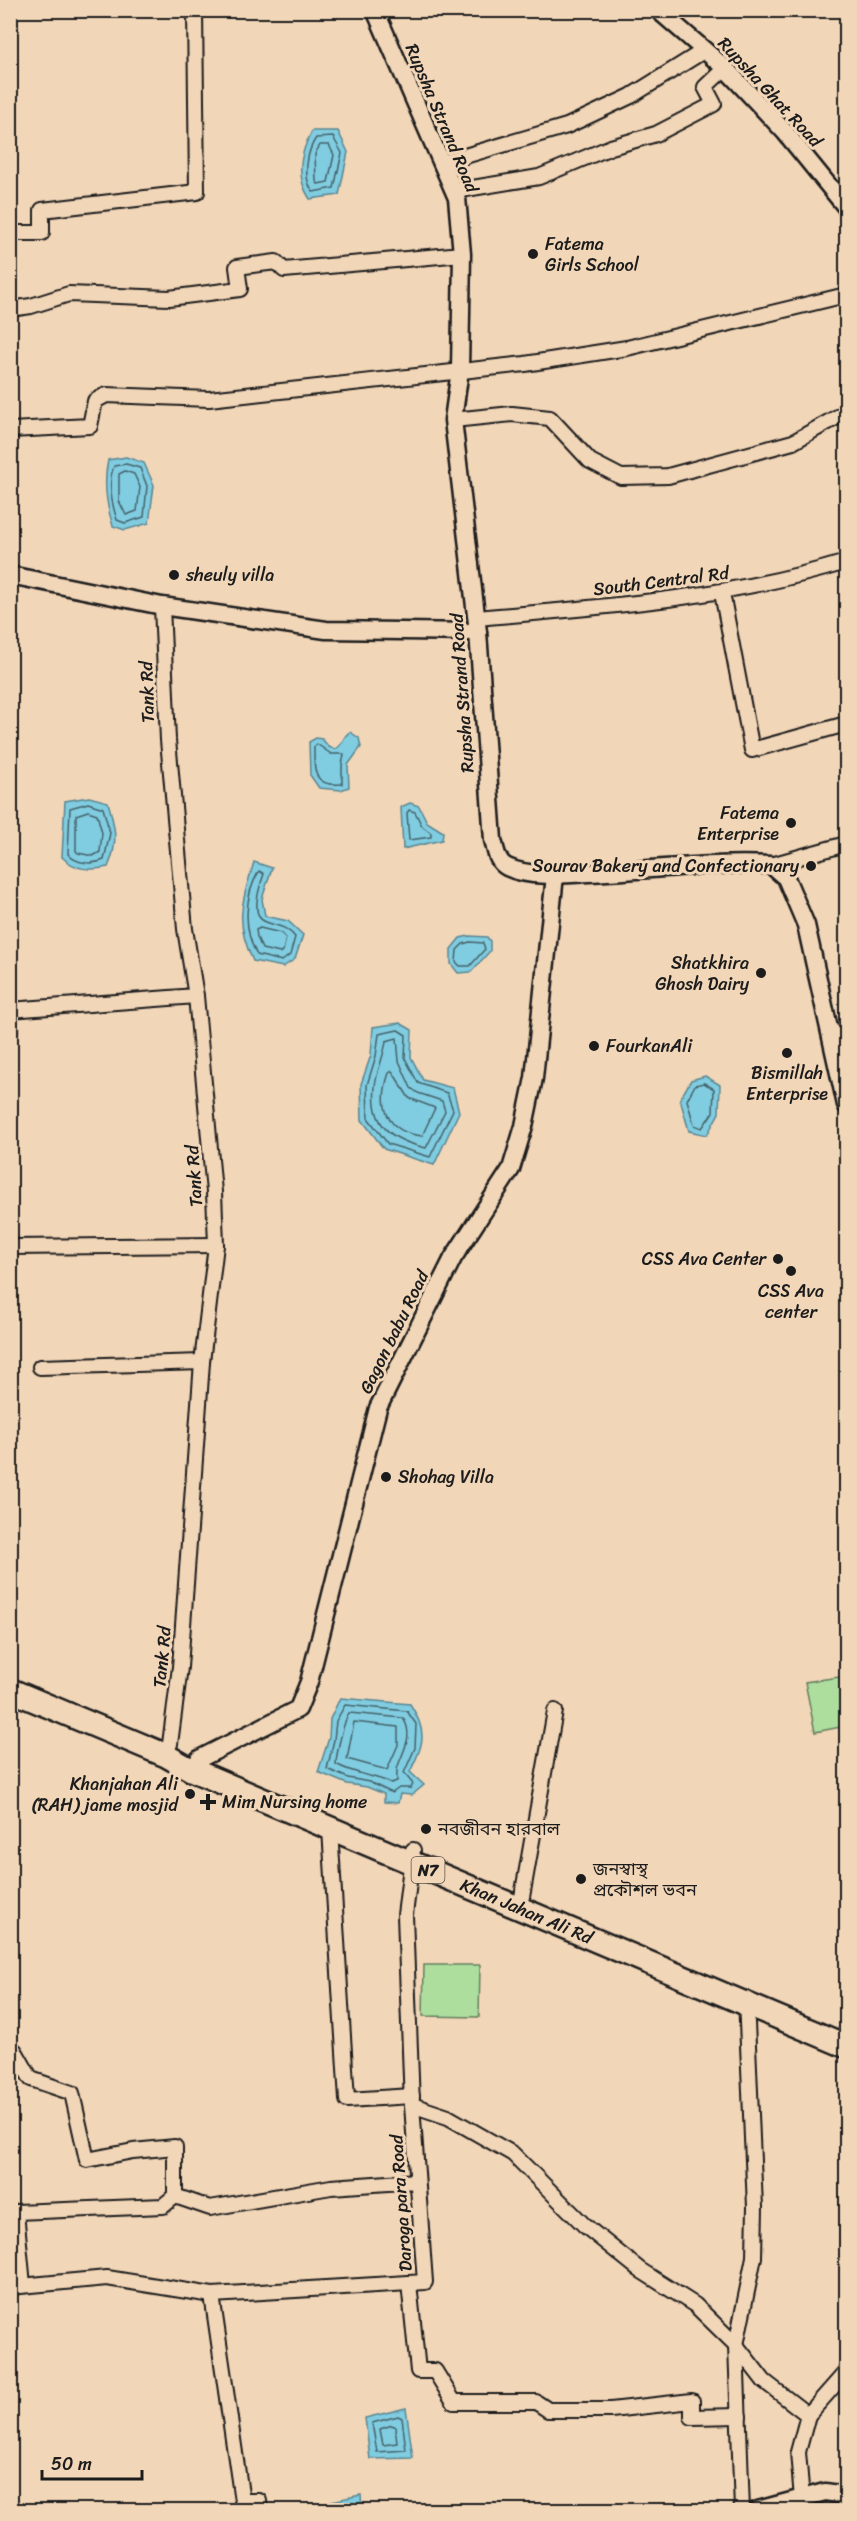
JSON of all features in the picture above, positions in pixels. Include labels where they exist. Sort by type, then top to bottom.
[{"type":"highway","name":"Khan Jahan Ali Rd","points":[[10,1677],[170,1744],[412,1857],[746,1999],[846,2034]]},
{"type":"highway","name":"Khan Jahan Ali Rd","points":[[10,1690],[330,1829],[522,1897],[846,2046]]},
{"type":"street","points":[[10,234],[42,233],[42,210],[197,192],[195,10]]},
{"type":"street","name":"Rupsha Strand Road","points":[[375,10],[457,198],[462,254],[460,370],[453,420],[478,625],[493,840],[497,858],[505,866],[515,870],[555,875],[722,865],[771,865]]},
{"type":"street","name":"Rupsha Ghat Road","points":[[658,10],[725,68],[785,132],[846,207]]},
{"type":"street","points":[[441,163],[567,126],[631,96],[705,50]]},
{"type":"street","points":[[454,191],[539,177],[611,147],[656,134],[714,104],[705,87],[725,68]]},
{"type":"street","points":[[10,309],[31,306],[69,294],[169,298],[240,289],[237,267],[276,262],[284,270],[462,254]]},
{"type":"street","points":[[10,430],[90,426],[95,401],[106,395],[209,399],[525,364],[627,348],[846,295]]},
{"type":"street","points":[[453,420],[512,414],[550,418],[590,461],[621,477],[668,476],[793,442],[846,412]]},
{"type":"street","name":"South Central Rd","points":[[478,625],[722,593],[795,577],[846,562]]},
{"type":"street","points":[[10,575],[162,606],[326,630],[478,625]]},
{"type":"street","points":[[722,593],[752,750],[846,724]]},
{"type":"street","name":"Tank Rd","points":[[162,606],[168,740],[185,929],[196,996],[214,1192],[216,1245],[202,1362],[180,1667],[170,1744]]},
{"type":"street","points":[[771,865],[846,844]]},
{"type":"street","points":[[771,865],[786,878],[806,925],[839,1032],[846,1105]]},
{"type":"street","name":"Gagon babu Road","points":[[199,1759],[298,1709],[305,1691],[378,1408],[453,1258],[511,1169],[524,1126],[534,1078],[555,875]]},
{"type":"street","points":[[10,1010],[196,996]]},
{"type":"street","points":[[10,1020],[10,1032]]},
{"type":"street","points":[[10,1247],[216,1245]]},
{"type":"street","points":[[40,1367],[202,1362]]},
{"type":"street","points":[[522,1897],[555,1711]]},
{"type":"street","points":[[330,1829],[346,2100],[412,2101],[448,2117],[513,2154],[584,2224],[640,2270],[695,2305],[736,2345],[764,2381],[808,2415]]},
{"type":"street","name":"Daroga para Road","points":[[17,2286],[107,2278],[212,2295],[425,2282],[412,2101],[405,1915],[412,1857]]},
{"type":"street","points":[[742,2511],[736,2345],[754,2257],[754,2196],[746,1999]]},
{"type":"street","points":[[10,2049],[15,2051],[31,2079],[72,2093],[87,2160],[134,2151],[175,2148],[175,2196]]},
{"type":"street","points":[[175,2196],[210,2208],[331,2187],[417,2181]]},
{"type":"street","points":[[17,2286],[16,2212],[163,2206],[175,2196]]},
{"type":"street","points":[[409,2283],[418,2371],[435,2371],[454,2402],[536,2402],[548,2410],[611,2410],[692,2401],[692,2417],[739,2416]]},
{"type":"street","points":[[212,2295],[242,2501],[259,2500],[260,2511]]},
{"type":"street","points":[[802,2499],[798,2452],[808,2415],[846,2372]]},
{"type":"street","points":[[758,2511],[825,2492],[846,2494]]},
{"type":"green space","points":[[846,1676],[846,1726],[815,1732],[805,1682]]},
{"type":"green space","points":[[424,1965],[480,1965],[479,2017],[423,2016]]},
{"type":"water","points":[[312,131],[338,131],[348,152],[339,195],[310,199],[305,191],[301,174],[302,156]]},
{"type":"water","points":[[126,457],[144,463],[154,485],[149,523],[125,530],[113,526],[107,502],[106,469],[108,460]]},
{"type":"water","points":[[350,732],[359,738],[361,747],[348,765],[349,787],[341,790],[319,788],[310,775],[309,742],[316,738],[322,739],[329,747],[335,749]]},
{"type":"water","points":[[89,797],[108,802],[115,842],[108,867],[95,869],[78,867],[62,857],[65,801]]},
{"type":"water","points":[[410,803],[419,806],[427,822],[443,832],[442,840],[403,849],[401,807]]},
{"type":"water","points":[[254,862],[272,868],[262,899],[265,916],[288,921],[303,935],[295,959],[283,967],[253,961],[243,934],[243,900]]},
{"type":"water","points":[[487,937],[490,941],[490,951],[471,972],[458,973],[451,964],[451,949],[460,938]]},
{"type":"water","points":[[400,1023],[412,1030],[411,1057],[423,1080],[453,1088],[459,1112],[434,1165],[384,1149],[362,1120],[361,1084],[371,1055],[373,1027]]},
{"type":"water","points":[[705,1076],[720,1085],[719,1113],[707,1135],[689,1131],[680,1099],[691,1080]]},
{"type":"water","points":[[340,1698],[410,1704],[420,1722],[422,1738],[410,1772],[424,1785],[412,1795],[400,1794],[398,1803],[384,1802],[384,1794],[367,1787],[347,1784],[318,1772],[329,1738],[330,1719]]},
{"type":"water","points":[[406,2408],[413,2458],[370,2459],[365,2418]]},
{"type":"water","points":[[361,2495],[362,2510],[331,2510],[331,2501]]},
{"type":"place","name":"Fatema Girls School","points":[[533,254]]},
{"type":"place","name":"sheuly villa","points":[[174,575]]},
{"type":"place","name":"Fatema Enterprise","points":[[791,823]]},
{"type":"place","name":"Sourav Bakery and Confectionary","points":[[811,866]]},
{"type":"place","name":"Shatkhira Ghosh Dairy","points":[[761,973]]},
{"type":"place","name":"FourkanAli","points":[[594,1046]]},
{"type":"place","name":"Bismillah Enterprise","points":[[787,1053]]},
{"type":"place","name":"CSS Ava Center","points":[[778,1259]]},
{"type":"place","name":"CSS Ava center","points":[[791,1271]]},
{"type":"place","name":"Shohag Villa","points":[[386,1477]]},
{"type":"place","name":"Khanjahan Ali (RAH) jame mosjid","points":[[190,1794]]},
{"type":"place","name":"Mim Nursing home","points":[[208,1802]]},
{"type":"place","name":"নবজীবন হারবাল","points":[[426,1829]]},
{"type":"place","name":"জনস্বাস্থ প্রকৌশল ভবন","points":[[581,1879]]}]
